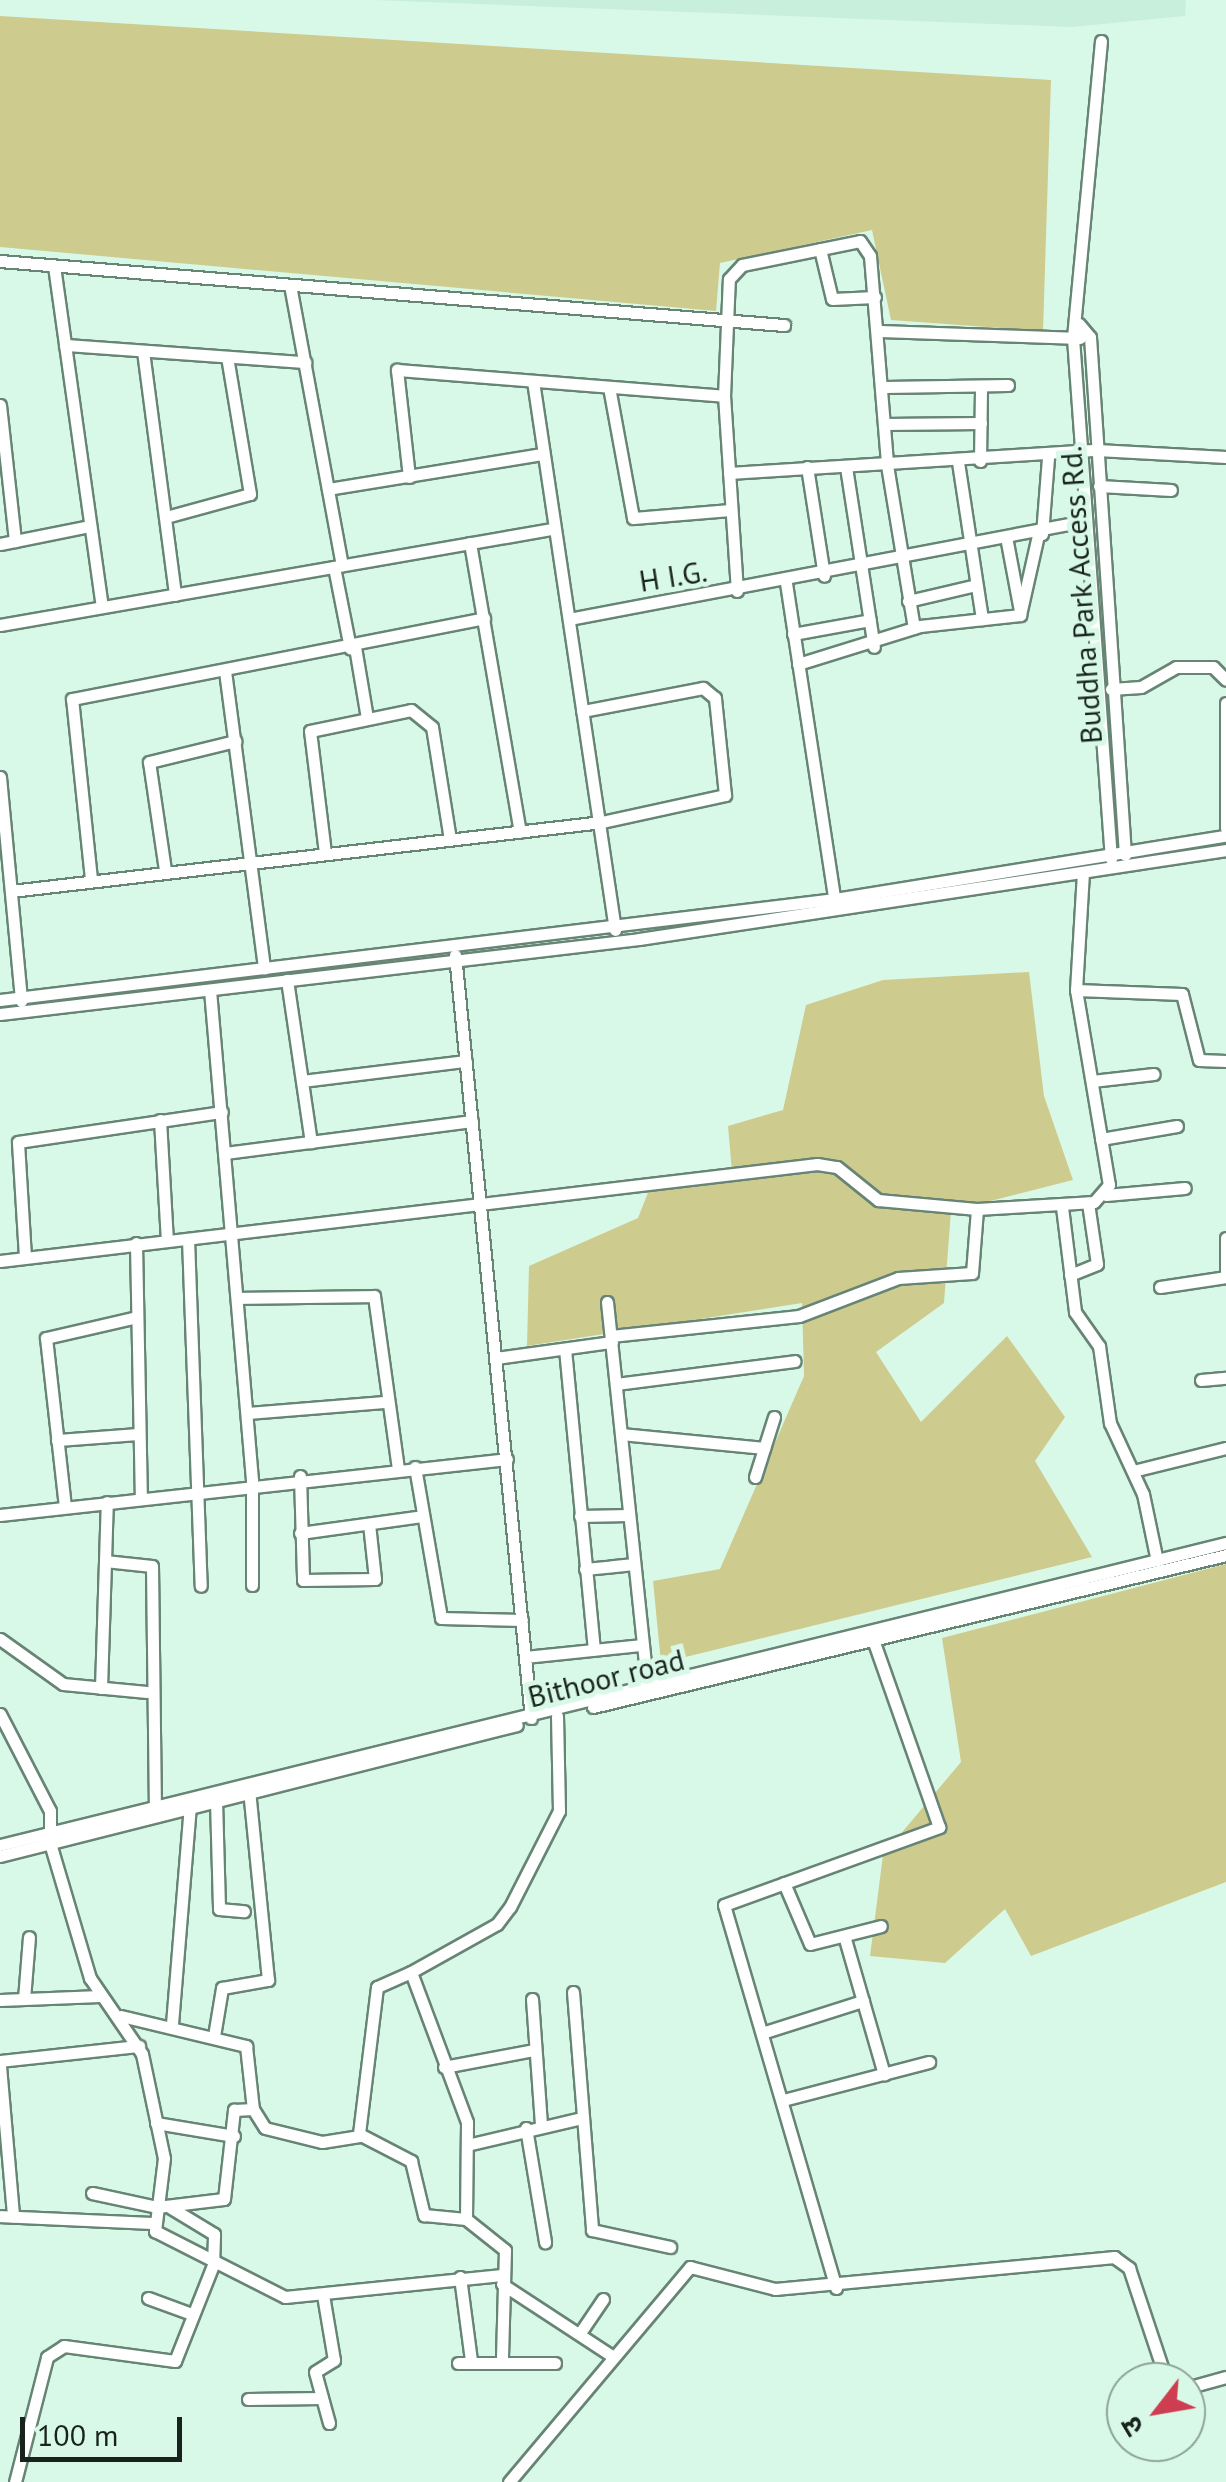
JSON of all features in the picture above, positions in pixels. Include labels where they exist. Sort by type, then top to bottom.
[{"type":"street","name":"Buddha Park Access Rd.","points":[[1101,41],[1079,324],[1073,338],[1112,868]]},
{"type":"street","points":[[737,591],[724,396],[727,321],[736,268],[863,242],[880,331],[886,388],[887,466],[914,628]]},
{"type":"street","points":[[820,249],[832,299],[875,296]]},
{"type":"street","points":[[0,260],[784,325]]},
{"type":"street","points":[[54,266],[102,607]]},
{"type":"street","points":[[290,285],[366,718]]},
{"type":"street","points":[[1079,324],[1090,337]]},
{"type":"street","points":[[880,331],[1090,337]]},
{"type":"street","name":"Buddha Park Access Rd.","points":[[1090,337],[1126,866]]},
{"type":"street","points":[[65,346],[305,362]]},
{"type":"street","points":[[143,351],[175,594]]},
{"type":"street","points":[[166,517],[250,494],[227,357]]},
{"type":"street","points":[[409,476],[394,372],[724,396]]},
{"type":"street","points":[[533,381],[551,529],[602,822],[614,941]]},
{"type":"street","points":[[886,388],[1008,385]]},
{"type":"street","points":[[609,387],[632,518],[732,510]]},
{"type":"street","points":[[980,461],[981,387]]},
{"type":"street","points":[[0,405],[4,470],[15,541]]},
{"type":"street","points":[[884,424],[980,422]]},
{"type":"street","points":[[729,473],[1048,458],[1097,450],[1226,457]]},
{"type":"street","points":[[328,489],[541,454]]},
{"type":"street","points":[[1020,614],[1040,534],[1048,458]]},
{"type":"street","points":[[958,462],[982,620]]},
{"type":"street","points":[[807,467],[824,576]]},
{"type":"street","points":[[846,468],[874,647]]},
{"type":"street","points":[[1099,486],[1171,490]]},
{"type":"street","name":"H I.G.","points":[[569,619],[1006,542],[1084,521]]},
{"type":"street","points":[[0,544],[90,526]]},
{"type":"street","points":[[0,625],[551,529]]},
{"type":"street","points":[[1006,542],[1020,614]]},
{"type":"street","points":[[470,543],[520,832]]},
{"type":"street","points":[[786,583],[835,905]]},
{"type":"street","points":[[908,601],[976,585]]},
{"type":"street","points":[[798,664],[874,647],[914,628],[1020,614]]},
{"type":"street","points":[[91,879],[69,702],[353,648],[484,618]]},
{"type":"street","points":[[793,634],[870,620]]},
{"type":"street","points":[[1112,688],[1141,686],[1176,667],[1214,667],[1226,680]]},
{"type":"street","points":[[225,671],[264,968]]},
{"type":"street","points":[[12,890],[602,822],[725,795],[715,698],[693,688],[582,711]]},
{"type":"street","points":[[1226,703],[1226,828]]},
{"type":"street","points":[[325,853],[309,734],[412,710],[428,717],[450,840]]},
{"type":"street","points":[[164,870],[149,762],[235,741]]},
{"type":"street","points":[[0,777],[22,1012]]},
{"type":"street","points":[[0,1000],[264,968],[614,941],[835,905],[1111,852],[1226,836]]},
{"type":"street","points":[[0,1014],[286,980],[615,925],[835,905],[1226,850]]},
{"type":"street","points":[[1084,872],[1076,990],[1101,1138],[1106,1196]]},
{"type":"street","points":[[455,953],[531,1718]]},
{"type":"street","points":[[286,980],[311,1142]]},
{"type":"street","points":[[210,990],[252,1480],[252,1585]]},
{"type":"street","points":[[1076,990],[1182,994],[1199,1060],[1226,1061]]},
{"type":"street","points":[[302,1081],[466,1061]]},
{"type":"street","points":[[1092,1081],[1154,1074]]},
{"type":"street","points":[[25,1257],[18,1142],[222,1112]]},
{"type":"street","points":[[160,1120],[168,1241]]},
{"type":"street","points":[[225,1153],[472,1121]]},
{"type":"street","points":[[1101,1138],[1177,1126]]},
{"type":"street","points":[[0,1261],[829,1164],[871,1198],[977,1209],[1062,1207],[1106,1196],[1185,1188]]},
{"type":"street","points":[[1070,1275],[1096,1264],[1088,1203]]},
{"type":"street","points":[[1062,1207],[1078,1321],[1102,1354],[1112,1432],[1133,1470],[1156,1561]]},
{"type":"street","points":[[496,1358],[799,1316],[902,1277],[974,1272],[977,1209]]},
{"type":"street","points":[[1160,1287],[1226,1276],[1226,1238]]},
{"type":"street","points":[[188,1239],[201,1586]]},
{"type":"street","points":[[136,1244],[141,1498]]},
{"type":"street","points":[[238,1298],[374,1296],[385,1402],[398,1468]]},
{"type":"street","points":[[607,1302],[647,1684]]},
{"type":"street","points":[[65,1507],[46,1338],[136,1318]]},
{"type":"street","points":[[565,1349],[594,1650]]},
{"type":"street","points":[[616,1384],[796,1361]]},
{"type":"street","points":[[1201,1380],[1226,1378]]},
{"type":"street","points":[[247,1413],[385,1402]]},
{"type":"street","points":[[755,1477],[774,1417]]},
{"type":"street","points":[[57,1440],[139,1434]]},
{"type":"street","points":[[621,1434],[764,1448]]},
{"type":"street","points":[[1133,1470],[1226,1448]]},
{"type":"street","points":[[0,1515],[199,1491],[252,1480],[506,1459]]},
{"type":"street","points":[[414,1466],[441,1618],[522,1620]]},
{"type":"street","points":[[300,1476],[303,1580],[368,1583],[376,1575],[370,1524]]},
{"type":"street","points":[[101,1688],[106,1502]]},
{"type":"street","points":[[580,1516],[629,1515]]},
{"type":"street","points":[[300,1533],[422,1516]]},
{"type":"street","points":[[0,1845],[51,1838],[155,1806],[531,1718],[647,1684],[1226,1543]]},
{"type":"street","name":"Bithoor road","points":[[0,1856],[51,1838],[190,1807],[531,1718],[557,1716],[874,1642],[1226,1555]]},
{"type":"street","points":[[105,1562],[152,1566],[147,1692],[155,1806]]},
{"type":"street","points":[[585,1569],[634,1564]]},
{"type":"street","points":[[0,1639],[56,1682],[147,1692]]},
{"type":"street","points":[[836,2288],[787,2098],[724,1905],[939,1828],[874,1642]]},
{"type":"street","points":[[526,1657],[642,1646]]},
{"type":"street","points":[[0,1714],[50,1810],[51,1838],[100,1996],[121,2016],[139,2046],[164,2158],[163,2207],[152,2222]]},
{"type":"street","points":[[360,2136],[377,1987],[490,1929],[510,1907],[559,1811],[557,1716]]},
{"type":"street","points":[[214,2036],[222,1988],[268,1981],[249,1792]]},
{"type":"street","points":[[216,1800],[220,1910],[244,1912]]},
{"type":"street","points":[[172,2024],[191,1859],[190,1807]]},
{"type":"street","points":[[191,1859],[218,1860]]},
{"type":"street","points":[[784,1882],[810,1944],[845,1940],[881,1926]]},
{"type":"street","points":[[24,2000],[29,1936]]},
{"type":"street","points":[[845,1940],[884,2074]]},
{"type":"street","points":[[410,1972],[467,2145],[466,2219]]},
{"type":"street","points":[[573,1992],[578,2118],[594,2232],[670,2247]]},
{"type":"street","points":[[0,2000],[100,1996]]},
{"type":"street","points":[[532,1998],[541,2125]]},
{"type":"street","points":[[765,2032],[863,2001]]},
{"type":"street","points":[[121,2016],[172,2024],[249,2050],[253,2109]]},
{"type":"street","points":[[139,2046],[0,2064],[7,2216],[152,2222],[212,2265],[273,2295],[323,2295],[460,2277],[502,2279],[612,2356]]},
{"type":"street","points":[[444,2068],[534,2050]]},
{"type":"street","points":[[787,2098],[929,2062]]},
{"type":"street","points":[[163,2207],[227,2198],[234,2109],[253,2109],[284,2134],[360,2136],[411,2161],[424,2215],[466,2219],[504,2246],[502,2358]]},
{"type":"street","points":[[467,2145],[578,2118]]},
{"type":"street","points":[[156,2123],[234,2136]]},
{"type":"street","points":[[526,2128],[545,2242]]},
{"type":"street","points":[[15,2482],[47,2357],[64,2346],[171,2366],[189,2313],[212,2265],[214,2234],[163,2207],[92,2192]]},
{"type":"street","points":[[509,2482],[690,2268],[756,2288],[836,2288],[1114,2257],[1129,2268],[1160,2362]]},
{"type":"street","points":[[460,2277],[464,2361],[502,2358],[556,2363]]},
{"type":"street","points":[[323,2295],[334,2360],[315,2370],[329,2423]]},
{"type":"street","points":[[148,2298],[189,2313]]},
{"type":"street","points":[[580,2333],[603,2299]]},
{"type":"street","points":[[248,2399],[322,2398]]},
{"type":"shaded area","points":[[373,0],[1186,0],[1185,16],[1072,27]]},
{"type":"shaded area","points":[[0,16],[1051,80],[1043,331],[891,320],[872,230],[720,263],[716,311],[0,247]]},
{"type":"shaded area","points":[[1029,972],[1044,1096],[1073,1180],[951,1211],[944,1303],[876,1352],[921,1422],[1007,1336],[1065,1417],[1035,1461],[1092,1557],[661,1663],[653,1581],[720,1569],[804,1376],[802,1303],[527,1346],[529,1266],[638,1218],[651,1185],[732,1172],[728,1126],[783,1110],[806,1005],[883,980]]},
{"type":"shaded area","points":[[1226,1564],[1226,1882],[1031,1956],[1005,1909],[945,1963],[870,1956],[883,1855],[961,1762],[942,1638]]}]
